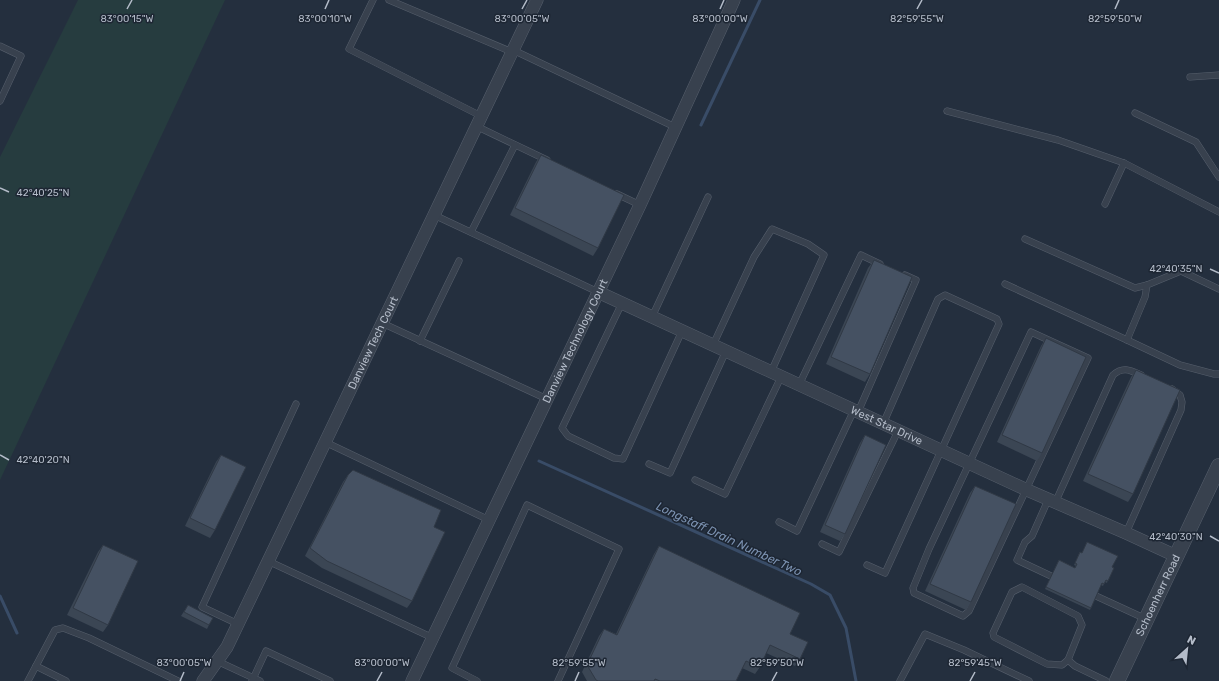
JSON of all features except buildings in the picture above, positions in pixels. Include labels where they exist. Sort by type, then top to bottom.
[{"type":"street","name":"Danview Tech Court","points":[[203,681],[227,647],[537,0]]},
{"type":"street","name":"Danview Technology Court","points":[[412,681],[640,205],[734,0]]},
{"type":"street","name":"West Star Drive","points":[[598,292],[940,451],[1176,556]]},
{"type":"street","name":"Schoenherr Road","points":[[1117,681],[1219,466]]},
{"type":"lane","points":[[373,0],[350,49],[479,121],[515,144],[556,165]]},
{"type":"lane","points":[[389,0],[513,51],[676,127]]},
{"type":"lane","points":[[0,46],[20,56],[0,101]]},
{"type":"lane","points":[[1190,77],[1219,75]]},
{"type":"lane","points":[[947,111],[1058,140],[1124,163],[1219,212]]},
{"type":"lane","points":[[1135,113],[1196,142],[1219,177]]},
{"type":"lane","points":[[471,232],[515,144]]},
{"type":"lane","points":[[1105,204],[1124,163]]},
{"type":"lane","points":[[612,192],[640,205]]},
{"type":"lane","points":[[652,317],[708,197]]},
{"type":"lane","points":[[434,215],[598,292]]},
{"type":"lane","points":[[695,480],[725,494],[824,255],[808,244],[772,230],[754,257],[713,345]]},
{"type":"lane","points":[[1025,239],[1135,288],[1147,285],[1181,271],[1219,289]]},
{"type":"lane","points":[[799,385],[862,255],[889,268]]},
{"type":"lane","points":[[420,341],[459,261]]},
{"type":"lane","points":[[779,522],[798,531],[856,411],[916,280],[896,271]]},
{"type":"lane","points":[[1005,284],[1180,365],[1219,374]]},
{"type":"lane","points":[[1127,340],[1145,297],[1147,285]]},
{"type":"lane","points":[[867,565],[886,572],[998,324],[997,319],[945,295],[938,299],[883,424]]},
{"type":"lane","points":[[622,303],[562,428],[568,436],[614,458],[623,459],[682,331]]},
{"type":"lane","points":[[382,323],[547,399]]},
{"type":"lane","points":[[1031,332],[1088,358],[1027,490],[969,611],[963,616],[914,593],[913,588],[929,549],[1031,332]]},
{"type":"lane","points":[[649,464],[670,473],[726,351]]},
{"type":"lane","points":[[1051,576],[1017,560],[1025,542],[1032,536],[1052,502],[1113,375],[1118,371],[1127,369],[1147,378]]},
{"type":"lane","points":[[1126,533],[1181,410],[1182,402],[1180,395],[1166,386]]},
{"type":"lane","points":[[238,624],[202,607],[296,404]]},
{"type":"lane","points":[[822,544],[839,552],[898,431]]},
{"type":"lane","points":[[325,442],[489,520]]},
{"type":"lane","points":[[477,681],[452,668],[527,505],[619,549],[558,681]]},
{"type":"lane","points":[[268,561],[433,638]]},
{"type":"lane","points":[[1022,587],[1078,616],[1082,625],[1068,660],[1062,665],[1047,664],[994,637],[993,633],[1012,592],[1022,587]]},
{"type":"lane","points":[[1096,596],[1146,619]]},
{"type":"lane","points":[[28,681],[55,630],[63,628],[110,648],[178,681]]},
{"type":"lane","points":[[900,681],[925,634],[964,650],[1029,681]]},
{"type":"lane","points":[[253,679],[266,651],[330,681]]},
{"type":"lane","points":[[1068,660],[1075,666],[1106,681]]},
{"type":"lane","points":[[217,661],[260,681]]},
{"type":"lane","points":[[36,666],[66,681]]},
{"type":"green space","points":[[78,0],[225,0],[0,480],[0,157]]},
{"type":"waterway","name":"Longstaff Drain Number Two","points":[[701,125],[760,0]]},
{"type":"waterway","name":"Longstaff Drain Number Two","points":[[539,461],[811,584],[830,595],[846,628],[856,681]]},
{"type":"waterway","points":[[0,596],[17,633]]}]
